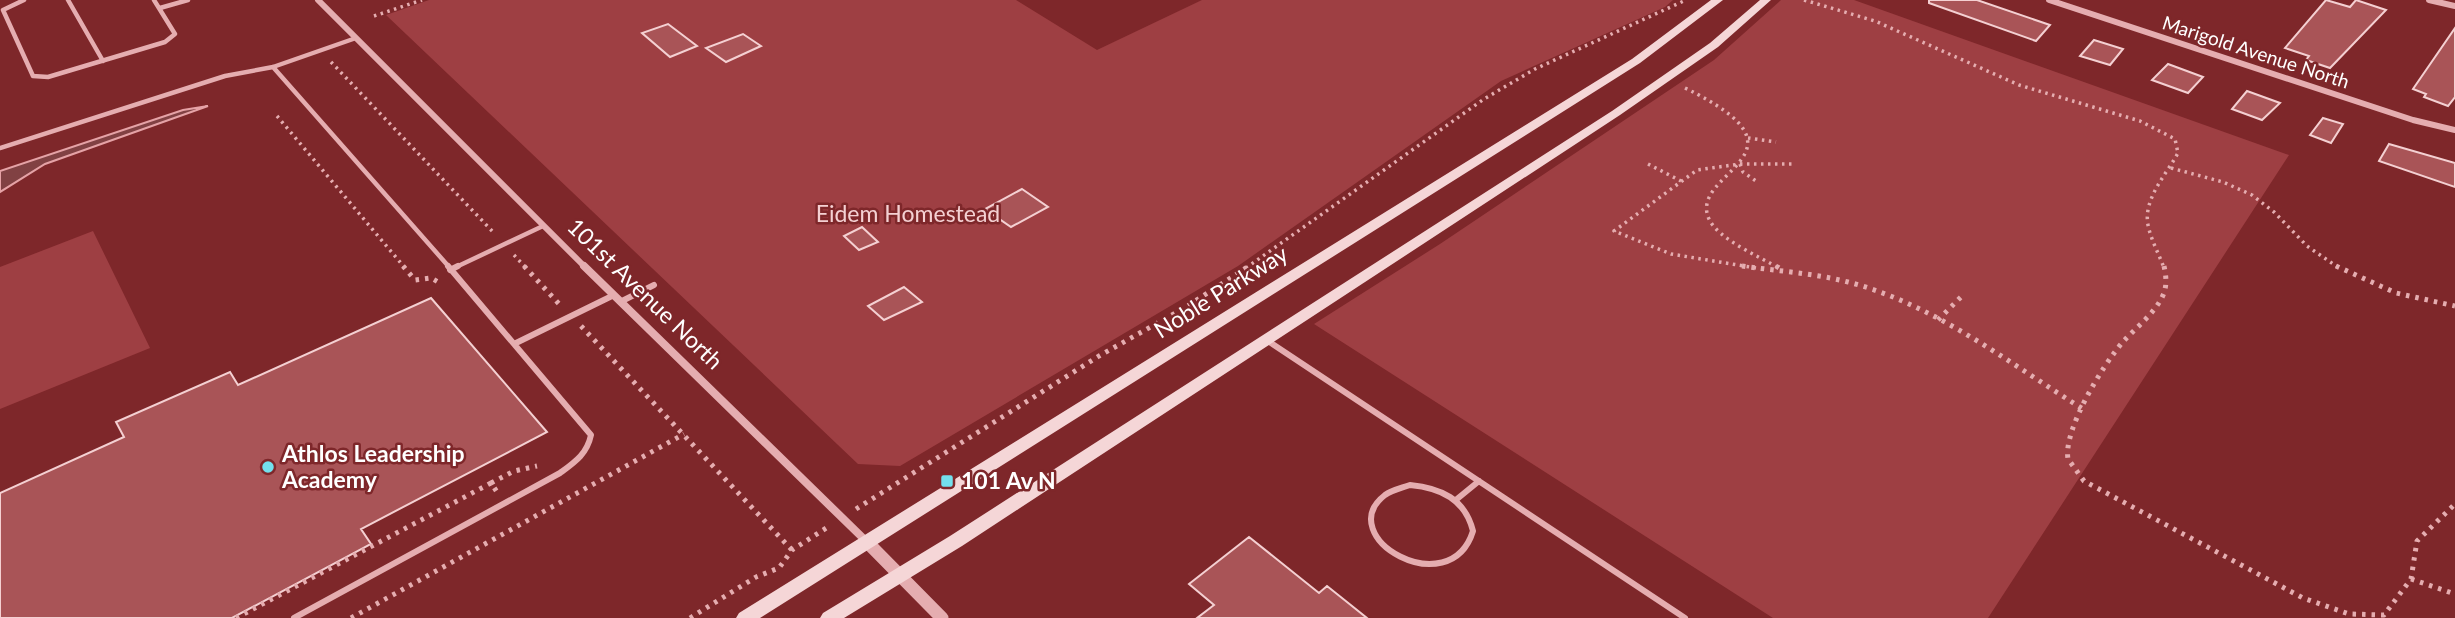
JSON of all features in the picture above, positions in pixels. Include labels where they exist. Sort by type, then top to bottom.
[{"type":"main road","name":"Noble Parkway","points":[[745,618],[1626,67],[1718,0]]},
{"type":"main road","points":[[829,618],[1268,340],[1672,76],[1743,22],[1766,0]]},
{"type":"street","name":"101st Avenue North","points":[[318,0],[543,226],[942,618]]},
{"type":"street","name":"Marigold Avenue North","points":[[2049,0],[2413,120],[2455,130]]},
{"type":"street","points":[[2429,0],[2455,6]]},
{"type":"lane","points":[[24,0],[2,10],[33,76],[47,78],[165,43],[175,34],[154,0]]},
{"type":"lane","points":[[68,0],[103,61]]},
{"type":"lane","points":[[160,8],[188,0]]},
{"type":"lane","points":[[0,148],[225,76],[273,67],[356,38]]},
{"type":"lane","points":[[273,67],[516,343],[591,435],[590,444],[582,457],[560,473],[294,618]]},
{"type":"lane","points":[[450,270],[543,226]]},
{"type":"lane","points":[[621,302],[654,285]]},
{"type":"lane","points":[[516,343],[614,295]]},
{"type":"lane","points":[[1268,340],[1685,618]]},
{"type":"lane","points":[[1457,499],[1479,481]]},
{"type":"lane","points":[[1427,486],[1457,499],[1471,520],[1473,531],[1463,552],[1451,560],[1428,564],[1403,561],[1377,542],[1371,530],[1369,517],[1374,505],[1382,495],[1395,488],[1427,486]]},
{"type":"path","points":[[374,16],[422,0]]},
{"type":"path","points":[[891,487],[1242,271],[1484,99],[1535,69],[1686,0]]},
{"type":"path","points":[[1804,0],[1901,31],[2019,85],[2156,127],[2175,139],[2178,153],[2147,213],[2149,232],[2163,264],[2166,287],[2161,300],[2116,349],[2070,438],[2067,454],[2070,466],[2092,487],[2303,598],[2349,614],[2384,615],[2411,579],[2417,541],[2455,504]]},
{"type":"path","points":[[320,51],[792,550],[779,568],[755,577],[690,618]]},
{"type":"path","points":[[1685,88],[1727,111],[1745,128],[1748,138],[1740,164],[1715,190],[1707,204],[1707,216],[1717,229],[1783,271]]},
{"type":"path","points":[[278,116],[415,280],[431,278],[448,292]]},
{"type":"path","points":[[1748,138],[1776,142]]},
{"type":"path","points":[[1648,164],[1681,181]]},
{"type":"path","points":[[1792,164],[1740,164],[1697,170],[1614,231],[1641,246],[1675,257],[1783,271],[1847,282],[1880,292],[1938,320],[2083,409]]},
{"type":"path","points":[[1740,164],[1743,172],[1756,181]]},
{"type":"path","points":[[2171,168],[2223,182],[2251,195],[2269,207],[2309,247],[2359,279],[2398,294],[2455,306]]},
{"type":"path","points":[[1938,320],[1961,297]]},
{"type":"path","points":[[351,618],[684,434]]},
{"type":"path","points":[[236,618],[514,471],[550,464]]},
{"type":"path","points":[[491,483],[521,524]]},
{"type":"path","points":[[2411,579],[2455,594]]},
{"type":"green space","name":"Eidem Homestead","points":[[429,0],[1016,0],[1097,50],[1202,0],[1673,0],[1665,7],[1501,81],[1238,266],[900,466],[858,464],[386,15]]},
{"type":"green space","points":[[1781,0],[1854,0],[2289,155],[1988,618],[1773,618],[1314,324],[1440,244],[1714,60]]},
{"type":"green space","points":[[93,231],[150,348],[0,409],[0,267]]},
{"type":"shaded area","points":[[208,106],[45,164],[0,192],[0,171],[183,110]]},
{"type":"building","points":[[1929,0],[1977,0],[2050,25],[2036,41],[1929,3]]},
{"type":"building","points":[[2326,0],[2350,7],[2356,0],[2386,10],[2330,68],[2306,60],[2309,56],[2285,48]]},
{"type":"building","points":[[668,24],[697,46],[670,57],[642,33]]},
{"type":"building","points":[[2455,28],[2455,97],[2448,106],[2424,97],[2426,94],[2413,89]]},
{"type":"building","points":[[743,34],[761,46],[726,62],[706,48]]},
{"type":"building","points":[[2094,40],[2123,49],[2110,65],[2080,56]]},
{"type":"building","points":[[2168,64],[2203,77],[2188,93],[2152,80]]},
{"type":"building","points":[[2247,91],[2280,103],[2262,120],[2232,109]]},
{"type":"building","points":[[2323,118],[2343,124],[2331,143],[2310,135]]},
{"type":"building","points":[[2389,144],[2455,163],[2455,187],[2379,161]]},
{"type":"building","points":[[1022,189],[1048,207],[1011,227],[985,209]]},
{"type":"building","points":[[862,227],[878,242],[859,250],[844,236]]},
{"type":"building","points":[[904,287],[922,302],[884,320],[868,306]]},
{"type":"building","name":"Athlos Leadership Academy","points":[[431,298],[547,432],[361,529],[371,544],[232,618],[0,618],[0,493],[124,437],[116,422],[230,372],[238,385]]},
{"type":"building","points":[[1249,537],[1319,593],[1327,586],[1367,618],[1197,618],[1214,605],[1189,584]]},
{"type":"place","name":"Athlos Leadership Academy","points":[[268,467]]},
{"type":"place","name":"101 Av N","points":[[947,481]]}]
